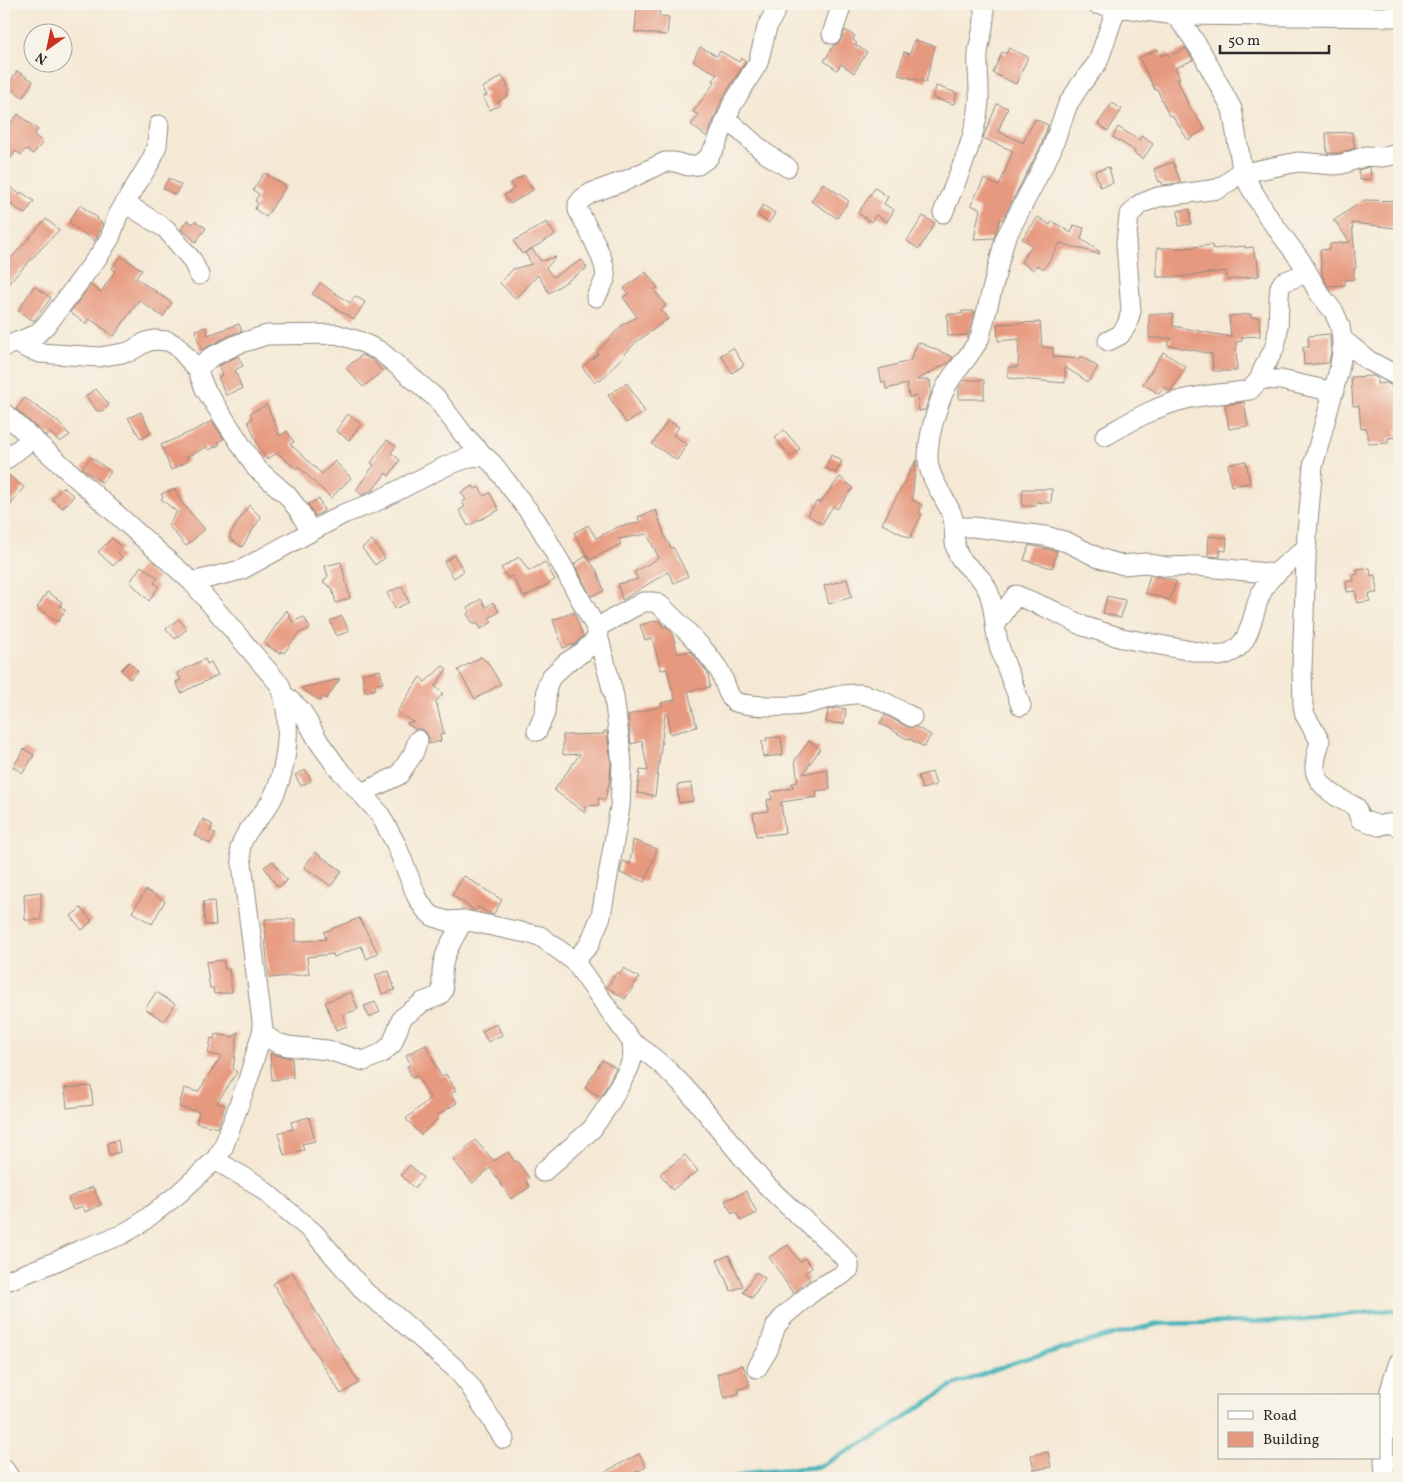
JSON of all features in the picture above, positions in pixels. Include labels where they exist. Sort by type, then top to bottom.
[{"type":"street","points":[[596,297],[605,277],[604,269],[599,250],[578,210],[578,204],[591,193],[627,180],[665,162],[675,162],[688,166],[698,165],[708,158],[716,145],[732,105],[758,63],[768,27],[780,4]]},
{"type":"street","points":[[832,34],[842,4]]},
{"type":"street","points":[[943,213],[960,173],[971,138],[978,103],[978,54],[984,21],[983,4]]},
{"type":"street","points":[[1096,4],[1168,11],[1399,17]]},
{"type":"street","points":[[1021,706],[998,640],[989,592],[978,574],[960,558],[956,548],[952,516],[930,470],[928,456],[935,415],[951,378],[974,350],[980,337],[1005,239],[1052,151],[1068,104],[1098,62],[1117,6]]},
{"type":"street","points":[[1168,11],[1188,30],[1232,108],[1243,171],[1269,218],[1308,272],[1319,293],[1334,312],[1340,326],[1342,353],[1334,392],[1313,466],[1307,533],[1302,705],[1305,715],[1320,741],[1315,768],[1318,777],[1326,788],[1337,797],[1356,807],[1360,818],[1379,826],[1384,824],[1399,826]]},
{"type":"street","points":[[727,119],[765,153],[787,167]]},
{"type":"street","points":[[10,344],[37,334],[49,322],[110,238],[118,215],[152,159],[158,144],[159,125]]},
{"type":"street","points":[[1108,341],[1120,335],[1131,312],[1126,243],[1129,216],[1140,204],[1158,197],[1218,189],[1243,171],[1298,162],[1334,165],[1366,156],[1383,157],[1399,154]]},
{"type":"street","points":[[125,203],[166,229],[192,260],[199,275]]},
{"type":"street","points":[[1105,436],[1143,414],[1181,400],[1250,390],[1260,379],[1263,367],[1275,347],[1279,328],[1280,287],[1283,282],[1308,272]]},
{"type":"street","points":[[197,369],[211,357],[238,344],[267,335],[336,334],[359,341],[380,351],[437,399],[463,434],[492,464],[537,522],[597,632],[614,696],[622,763],[620,807],[601,916],[589,945],[574,962]]},
{"type":"street","points":[[10,344],[40,353],[99,357],[129,352],[146,342],[154,340],[168,340],[177,346],[197,369],[205,389],[256,468],[287,495],[300,512],[310,531]]},
{"type":"street","points":[[1342,340],[1368,360],[1399,377]]},
{"type":"street","points":[[1260,379],[1281,380],[1334,392]]},
{"type":"street","points":[[4,413],[192,582],[280,685],[287,715],[287,740],[281,780],[270,802],[243,837],[240,848],[263,1029],[223,1148],[215,1160],[177,1195],[138,1225],[121,1235],[87,1247],[4,1282]]},
{"type":"street","points":[[4,460],[33,438]]},
{"type":"street","points":[[192,582],[241,570],[343,514],[373,503],[446,466],[470,457],[483,455]]},
{"type":"street","points":[[954,527],[972,527],[1045,536],[1067,542],[1099,558],[1123,566],[1145,563],[1276,574]]},
{"type":"street","points":[[996,624],[1016,595],[1084,626],[1122,638],[1219,656],[1229,654],[1239,648],[1248,633],[1266,584],[1307,548]]},
{"type":"street","points":[[537,731],[545,713],[547,686],[551,678],[567,662],[583,652],[597,632],[643,602],[653,602],[660,605],[710,657],[721,673],[730,696],[739,704],[749,706],[800,705],[843,694],[862,694],[912,717]]},
{"type":"street","points":[[283,694],[301,710],[319,742],[337,767],[379,813],[396,844],[417,897],[424,908],[432,916],[447,921],[464,920],[540,936],[574,962],[632,1042],[652,1055],[664,1066],[700,1106],[760,1179],[849,1263],[849,1269],[815,1290],[776,1326],[768,1350],[757,1368]]},
{"type":"street","points":[[362,793],[399,775],[413,754],[418,740]]},
{"type":"street","points":[[262,1034],[277,1043],[288,1046],[327,1050],[364,1061],[382,1053],[392,1044],[402,1018],[423,1002],[439,996],[443,991],[443,961],[447,948],[464,920]]},
{"type":"street","points":[[543,1172],[592,1129],[610,1104],[629,1068],[633,1056],[632,1042]]},
{"type":"street","points":[[215,1160],[256,1184],[314,1233],[366,1293],[392,1313],[456,1370],[470,1386],[504,1439]]},
{"type":"street","points":[[1385,1478],[1382,1440],[1385,1413],[1391,1384],[1399,1362]]},
{"type":"street","points":[[4,1469],[10,1478]]},
{"type":"building","points":[[637,4],[660,4],[659,16],[669,17],[667,35],[635,32]]},
{"type":"building","points":[[845,30],[855,36],[853,40],[857,43],[855,45],[867,52],[854,73],[841,64],[837,70],[824,61],[834,45],[840,42]]},
{"type":"building","points":[[914,40],[935,46],[926,82],[898,75],[904,52],[910,54]]},
{"type":"building","points":[[700,47],[717,56],[720,51],[739,62],[741,58],[746,61],[722,99],[707,137],[691,125],[699,115],[693,112],[715,82],[713,81],[717,74],[693,61]]},
{"type":"building","points":[[1009,48],[1028,57],[1016,84],[993,73],[1002,52],[1006,54]]},
{"type":"building","points":[[1186,48],[1193,60],[1175,68],[1180,78],[1177,79],[1189,106],[1205,129],[1188,140],[1172,115],[1169,116],[1157,89],[1155,90],[1139,58],[1158,49],[1161,56],[1167,53],[1169,56]]},
{"type":"building","points":[[17,71],[33,81],[23,97],[7,87]]},
{"type":"building","points":[[502,76],[508,86],[508,96],[498,102],[500,105],[490,110],[483,97],[487,95],[482,88]]},
{"type":"building","points":[[936,86],[957,93],[954,104],[933,98]]},
{"type":"building","points":[[1112,103],[1122,109],[1108,131],[1098,124]]},
{"type":"building","points":[[997,104],[1008,108],[998,131],[1023,143],[1035,119],[1048,125],[1041,146],[1002,220],[1000,219],[994,238],[974,239],[980,209],[971,205],[984,179],[999,186],[1013,151],[983,138]]},
{"type":"building","points":[[18,114],[38,130],[34,135],[43,142],[33,154],[26,149],[21,155],[16,151],[4,168],[4,132]]},
{"type":"building","points":[[1118,127],[1139,140],[1142,136],[1153,144],[1143,159],[1134,153],[1135,151],[1113,137]]},
{"type":"building","points":[[1352,132],[1355,148],[1340,153],[1327,153],[1326,133]]},
{"type":"building","points":[[1173,162],[1181,183],[1163,185],[1161,181],[1159,182],[1154,169]]},
{"type":"building","points":[[1109,167],[1113,183],[1100,187],[1095,171]]},
{"type":"building","points":[[1370,167],[1371,179],[1360,180],[1358,170]]},
{"type":"building","points":[[264,173],[286,186],[266,217],[255,209],[258,203],[255,201],[259,194],[253,190]]},
{"type":"building","points":[[524,175],[533,190],[510,204],[504,195],[514,189],[511,183]]},
{"type":"building","points":[[169,178],[181,185],[175,195],[163,188]]},
{"type":"building","points":[[4,183],[34,201],[25,214],[4,200]]},
{"type":"building","points":[[823,183],[849,201],[837,218],[811,201]]},
{"type":"building","points":[[875,188],[888,197],[884,204],[894,210],[887,222],[876,215],[871,222],[858,213]]},
{"type":"building","points":[[1364,200],[1399,201],[1399,226],[1396,226],[1396,228],[1352,223],[1356,268],[1354,269],[1354,279],[1345,280],[1345,285],[1328,286],[1322,275],[1320,250],[1330,249],[1330,244],[1350,242],[1335,221],[1333,221]]},
{"type":"building","points":[[80,205],[103,224],[95,241],[69,222]]},
{"type":"building","points":[[763,205],[775,213],[769,223],[757,215]]},
{"type":"building","points":[[1190,209],[1191,224],[1179,226],[1178,211]]},
{"type":"building","points":[[923,216],[935,223],[919,249],[907,241]]},
{"type":"building","points":[[1038,217],[1050,225],[1052,221],[1071,233],[1074,225],[1084,228],[1081,239],[1100,252],[1099,254],[1060,243],[1044,269],[1037,265],[1034,270],[1021,262],[1032,245],[1022,239]]},
{"type":"building","points":[[46,219],[59,230],[4,288],[4,266]]},
{"type":"building","points":[[187,220],[193,224],[195,221],[206,228],[196,242],[181,229]]},
{"type":"building","points":[[547,222],[555,235],[522,254],[514,241]]},
{"type":"building","points":[[1212,245],[1213,249],[1253,247],[1255,258],[1257,258],[1259,276],[1227,280],[1226,271],[1178,277],[1157,277],[1157,248],[1185,248]]},
{"type":"building","points":[[532,249],[541,261],[556,257],[546,268],[553,277],[582,260],[587,268],[549,293],[538,275],[516,299],[500,283],[513,269],[532,264],[525,253]]},
{"type":"building","points":[[121,256],[142,270],[136,278],[172,303],[163,317],[139,300],[114,336],[90,319],[86,324],[70,312],[91,285],[101,292],[115,271],[112,268]]},
{"type":"building","points":[[646,272],[658,288],[654,290],[666,306],[661,310],[668,319],[636,342],[600,381],[599,379],[595,382],[582,367],[598,354],[597,352],[622,325],[637,317],[623,297],[628,294],[624,288]]},
{"type":"building","points":[[320,283],[350,303],[355,296],[365,302],[354,319],[312,294]]},
{"type":"building","points":[[34,286],[51,298],[34,321],[18,311]]},
{"type":"building","points":[[962,311],[975,311],[968,335],[948,336],[947,314],[962,314]]},
{"type":"building","points":[[1149,314],[1173,314],[1173,326],[1231,337],[1229,316],[1251,314],[1251,317],[1259,317],[1260,336],[1242,337],[1242,341],[1236,342],[1237,371],[1213,371],[1212,354],[1167,345],[1172,338],[1149,338]]},
{"type":"building","points":[[1040,322],[1042,347],[1053,348],[1053,357],[1079,359],[1081,356],[1098,367],[1088,382],[1065,367],[1065,383],[1008,378],[1008,367],[1018,367],[1019,339],[998,341],[997,324]]},
{"type":"building","points":[[239,324],[242,331],[201,350],[195,330],[206,327],[208,335]]},
{"type":"building","points":[[1330,334],[1331,352],[1329,363],[1304,365],[1303,347],[1309,347],[1308,336]]},
{"type":"building","points":[[918,342],[953,357],[949,362],[917,380],[930,380],[931,393],[925,410],[919,411],[917,396],[909,397],[907,384],[886,389],[885,382],[882,383],[879,369],[910,361]]},
{"type":"building","points":[[733,348],[744,365],[732,373],[721,355]]},
{"type":"building","points":[[1163,352],[1186,367],[1171,391],[1164,387],[1159,394],[1143,384]]},
{"type":"building","points":[[362,355],[373,360],[382,371],[363,387],[346,368]]},
{"type":"building","points":[[238,356],[243,366],[235,370],[242,389],[226,395],[218,377],[223,375],[219,366]]},
{"type":"building","points":[[1373,376],[1377,378],[1377,384],[1387,383],[1392,386],[1392,391],[1399,390],[1399,429],[1396,429],[1397,437],[1388,438],[1388,443],[1368,444],[1366,428],[1361,429],[1359,406],[1353,406],[1351,377]]},
{"type":"building","points":[[964,380],[984,380],[984,399],[959,399],[959,388]]},
{"type":"building","points":[[627,383],[645,412],[626,423],[608,395]]},
{"type":"building","points":[[96,389],[109,405],[102,411],[97,411],[86,396]]},
{"type":"building","points":[[25,398],[57,421],[70,435],[60,442],[49,432],[46,436],[16,409]]},
{"type":"building","points":[[1244,402],[1248,426],[1229,429],[1225,405]]},
{"type":"building","points":[[267,405],[280,436],[287,431],[294,442],[290,444],[322,474],[335,461],[351,478],[331,498],[298,466],[296,469],[278,453],[266,459],[248,421],[252,419],[250,413]]},
{"type":"building","points":[[141,412],[151,433],[141,439],[128,418]]},
{"type":"building","points":[[348,414],[361,424],[349,440],[336,431]]},
{"type":"building","points":[[668,420],[679,427],[673,435],[687,444],[677,460],[652,444]]},
{"type":"building","points":[[212,421],[224,439],[218,442],[219,445],[209,450],[207,447],[186,457],[188,461],[171,470],[161,445]]},
{"type":"building","points":[[784,430],[800,449],[791,457],[775,438]]},
{"type":"building","points":[[387,440],[396,446],[391,453],[400,460],[389,476],[386,473],[373,490],[362,495],[356,490],[374,465],[371,463]]},
{"type":"building","points":[[831,455],[842,461],[836,473],[825,468]]},
{"type":"building","points":[[91,457],[111,472],[102,483],[82,468]]},
{"type":"building","points":[[916,460],[912,500],[922,505],[919,513],[922,514],[910,538],[882,524]]},
{"type":"building","points":[[1246,461],[1250,483],[1231,486],[1228,464]]},
{"type":"building","points":[[4,472],[24,487],[4,514]]},
{"type":"building","points":[[840,477],[853,488],[837,509],[833,506],[822,524],[808,515],[817,501],[820,503]]},
{"type":"building","points":[[473,486],[475,489],[479,487],[484,496],[490,493],[499,510],[468,526],[459,510],[465,507],[462,502],[466,500],[461,492]]},
{"type":"building","points":[[63,487],[74,496],[63,508],[52,499]]},
{"type":"building","points":[[175,489],[181,502],[205,529],[186,546],[168,525],[177,512],[161,499],[163,497],[161,494]]},
{"type":"building","points":[[1023,489],[1052,489],[1051,503],[1036,502],[1036,506],[1022,506]]},
{"type":"building","points":[[319,499],[324,511],[315,516],[308,504]]},
{"type":"building","points":[[249,505],[261,517],[242,547],[230,539],[230,534]]},
{"type":"building","points":[[656,510],[665,537],[671,548],[673,547],[688,576],[674,583],[668,572],[622,600],[618,584],[638,579],[634,572],[659,558],[647,534],[618,539],[621,544],[590,560],[574,533],[588,525],[596,538],[620,526],[640,523],[638,517]]},
{"type":"building","points":[[1209,536],[1227,538],[1226,551],[1220,550],[1220,557],[1208,556]]},
{"type":"building","points":[[112,538],[122,548],[118,553],[122,557],[113,566],[98,552]]},
{"type":"building","points":[[372,540],[385,558],[375,565],[362,548]]},
{"type":"building","points":[[1029,545],[1057,551],[1052,568],[1024,560]]},
{"type":"building","points":[[454,555],[464,571],[454,578],[444,562]]},
{"type":"building","points":[[586,556],[597,571],[604,591],[591,596],[574,564]]},
{"type":"building","points":[[519,557],[529,571],[545,562],[555,580],[524,597],[512,576],[508,578],[501,568]]},
{"type":"building","points":[[341,562],[350,598],[336,603],[332,588],[323,582],[328,576],[325,566]]},
{"type":"building","points":[[141,566],[158,578],[154,583],[159,586],[149,601],[130,582]]},
{"type":"building","points":[[1370,568],[1371,576],[1375,575],[1377,593],[1369,593],[1370,601],[1357,603],[1356,591],[1347,592],[1346,581],[1354,581],[1353,575],[1358,574],[1357,569]]},
{"type":"building","points":[[1150,575],[1176,581],[1170,600],[1145,593]]},
{"type":"building","points":[[847,579],[852,597],[829,604],[824,586]]},
{"type":"building","points":[[402,586],[409,602],[395,609],[387,593]]},
{"type":"building","points":[[47,592],[62,602],[60,606],[65,610],[58,622],[37,608]]},
{"type":"building","points":[[1107,596],[1125,600],[1121,618],[1103,613]]},
{"type":"building","points":[[481,599],[486,607],[493,602],[499,612],[489,618],[492,622],[481,629],[477,623],[474,625],[467,614],[470,612],[467,608]]},
{"type":"building","points":[[287,610],[292,622],[304,617],[310,628],[298,634],[284,653],[281,651],[280,654],[264,643]]},
{"type":"building","points":[[574,612],[583,636],[575,644],[563,648],[553,620]]},
{"type":"building","points":[[342,616],[349,631],[337,636],[330,621]]},
{"type":"building","points":[[178,619],[187,629],[175,639],[166,629]]},
{"type":"building","points":[[659,620],[663,627],[666,626],[672,633],[678,654],[690,651],[708,673],[710,687],[688,691],[697,727],[670,734],[668,714],[665,714],[655,796],[652,796],[637,793],[640,770],[648,771],[642,741],[631,744],[628,715],[662,706],[661,703],[675,700],[667,669],[661,670],[652,638],[645,640],[640,625]]},
{"type":"building","points":[[481,657],[488,663],[501,684],[475,699],[458,670]]},
{"type":"building","points":[[205,659],[207,664],[211,662],[218,675],[181,693],[176,682],[181,680],[177,673]]},
{"type":"building","points":[[129,662],[138,671],[130,679],[121,670]]},
{"type":"building","points":[[443,666],[447,669],[435,686],[443,694],[436,701],[444,734],[440,735],[441,741],[429,744],[426,732],[421,729],[415,729],[406,723],[413,722],[397,712],[420,677],[425,682]]},
{"type":"building","points":[[380,670],[383,683],[375,684],[376,689],[365,692],[362,674]]},
{"type":"building","points":[[340,679],[326,699],[323,697],[320,701],[301,688]]},
{"type":"building","points":[[836,708],[846,709],[844,724],[826,722],[828,710]]},
{"type":"building","points":[[885,715],[907,727],[916,727],[931,735],[924,747],[880,723]]},
{"type":"building","points":[[604,731],[607,731],[611,763],[610,779],[605,800],[598,798],[599,805],[585,806],[585,813],[554,790],[580,754],[563,755],[563,735],[604,734]]},
{"type":"building","points":[[781,737],[783,755],[763,757],[762,741],[767,741],[766,738]]},
{"type":"building","points":[[809,741],[820,749],[803,774],[827,769],[830,789],[816,791],[817,797],[781,802],[785,833],[756,836],[753,813],[768,811],[767,800],[772,799],[771,792],[793,788],[792,783],[798,782],[795,760]]},
{"type":"building","points":[[24,749],[34,755],[23,773],[13,767]]},
{"type":"building","points":[[306,770],[311,781],[301,786],[295,775]]},
{"type":"building","points":[[932,772],[936,785],[922,789],[918,776]]},
{"type":"building","points":[[691,783],[693,801],[679,803],[677,785]]},
{"type":"building","points":[[203,819],[213,825],[210,831],[216,834],[210,844],[194,835]]},
{"type":"building","points":[[633,840],[657,849],[645,882],[620,873],[623,861],[630,864]]},
{"type":"building","points":[[315,852],[342,871],[331,886],[304,867]]},
{"type":"building","points":[[273,861],[287,881],[278,887],[264,867]]},
{"type":"building","points":[[464,876],[502,900],[493,915],[478,907],[475,911],[452,895]]},
{"type":"building","points":[[146,890],[165,901],[152,924],[132,912]]},
{"type":"building","points":[[41,892],[41,920],[25,920],[24,894]]},
{"type":"building","points":[[214,901],[216,925],[205,925],[203,902]]},
{"type":"building","points":[[81,908],[92,921],[82,930],[71,916]]},
{"type":"building","points":[[359,918],[378,953],[367,959],[361,946],[334,957],[333,954],[307,957],[309,974],[269,978],[265,919],[295,919],[295,942],[326,939],[324,932]]},
{"type":"building","points":[[223,960],[225,969],[229,969],[232,992],[214,994],[213,988],[210,988],[206,962]]},
{"type":"building","points":[[624,968],[639,978],[625,999],[607,987],[617,972],[620,974]]},
{"type":"building","points":[[389,971],[395,990],[382,994],[375,975]]},
{"type":"building","points":[[156,992],[175,1004],[164,1021],[145,1009]]},
{"type":"building","points":[[351,992],[358,1009],[343,1015],[347,1026],[336,1030],[325,1002]]},
{"type":"building","points":[[375,1002],[380,1012],[369,1017],[364,1006]]},
{"type":"building","points":[[497,1024],[502,1035],[488,1042],[482,1031]]},
{"type":"building","points":[[238,1031],[233,1069],[237,1072],[217,1103],[225,1105],[218,1128],[196,1123],[199,1112],[179,1107],[184,1088],[198,1092],[221,1056],[208,1054],[211,1038],[214,1039],[215,1034],[234,1037]]},
{"type":"building","points":[[426,1045],[441,1077],[446,1074],[456,1090],[451,1094],[457,1103],[436,1116],[438,1118],[421,1135],[406,1119],[430,1098],[417,1076],[412,1078],[407,1066],[411,1065],[406,1055]]},
{"type":"building","points":[[270,1054],[292,1058],[293,1078],[272,1080]]},
{"type":"building","points":[[602,1060],[616,1068],[601,1097],[585,1088]]},
{"type":"building","points":[[91,1086],[93,1105],[67,1108],[65,1088]]},
{"type":"building","points":[[309,1117],[315,1141],[302,1144],[304,1150],[284,1155],[278,1133],[293,1129],[291,1122]]},
{"type":"building","points":[[118,1140],[120,1152],[109,1155],[107,1143]]},
{"type":"building","points":[[475,1140],[494,1161],[508,1152],[529,1178],[526,1181],[530,1187],[511,1199],[490,1168],[473,1183],[453,1160]]},
{"type":"building","points":[[685,1155],[698,1171],[672,1190],[660,1174]]},
{"type":"building","points":[[410,1165],[423,1178],[414,1188],[401,1175]]},
{"type":"building","points":[[93,1187],[101,1205],[85,1212],[83,1206],[73,1210],[68,1198]]},
{"type":"building","points":[[746,1191],[757,1213],[741,1221],[736,1212],[732,1214],[725,1201]]},
{"type":"building","points":[[788,1245],[800,1262],[805,1258],[812,1267],[805,1273],[810,1279],[793,1293],[769,1257]]},
{"type":"building","points":[[729,1255],[743,1286],[731,1291],[717,1260]]},
{"type":"building","points":[[292,1272],[359,1383],[341,1394],[273,1284]]},
{"type":"building","points":[[756,1272],[765,1278],[752,1298],[743,1292]]},
{"type":"building","points":[[743,1365],[750,1385],[738,1390],[739,1393],[725,1398],[717,1374]]},
{"type":"building","points":[[1048,1452],[1051,1467],[1034,1470],[1031,1455]]},
{"type":"building","points":[[639,1454],[646,1467],[625,1478],[593,1478]]},
{"type":"waterway","points":[[734,1478],[755,1472],[819,1467],[885,1431],[951,1386],[1021,1360],[1105,1337],[1158,1324],[1287,1321],[1392,1310],[1399,1313]]}]
